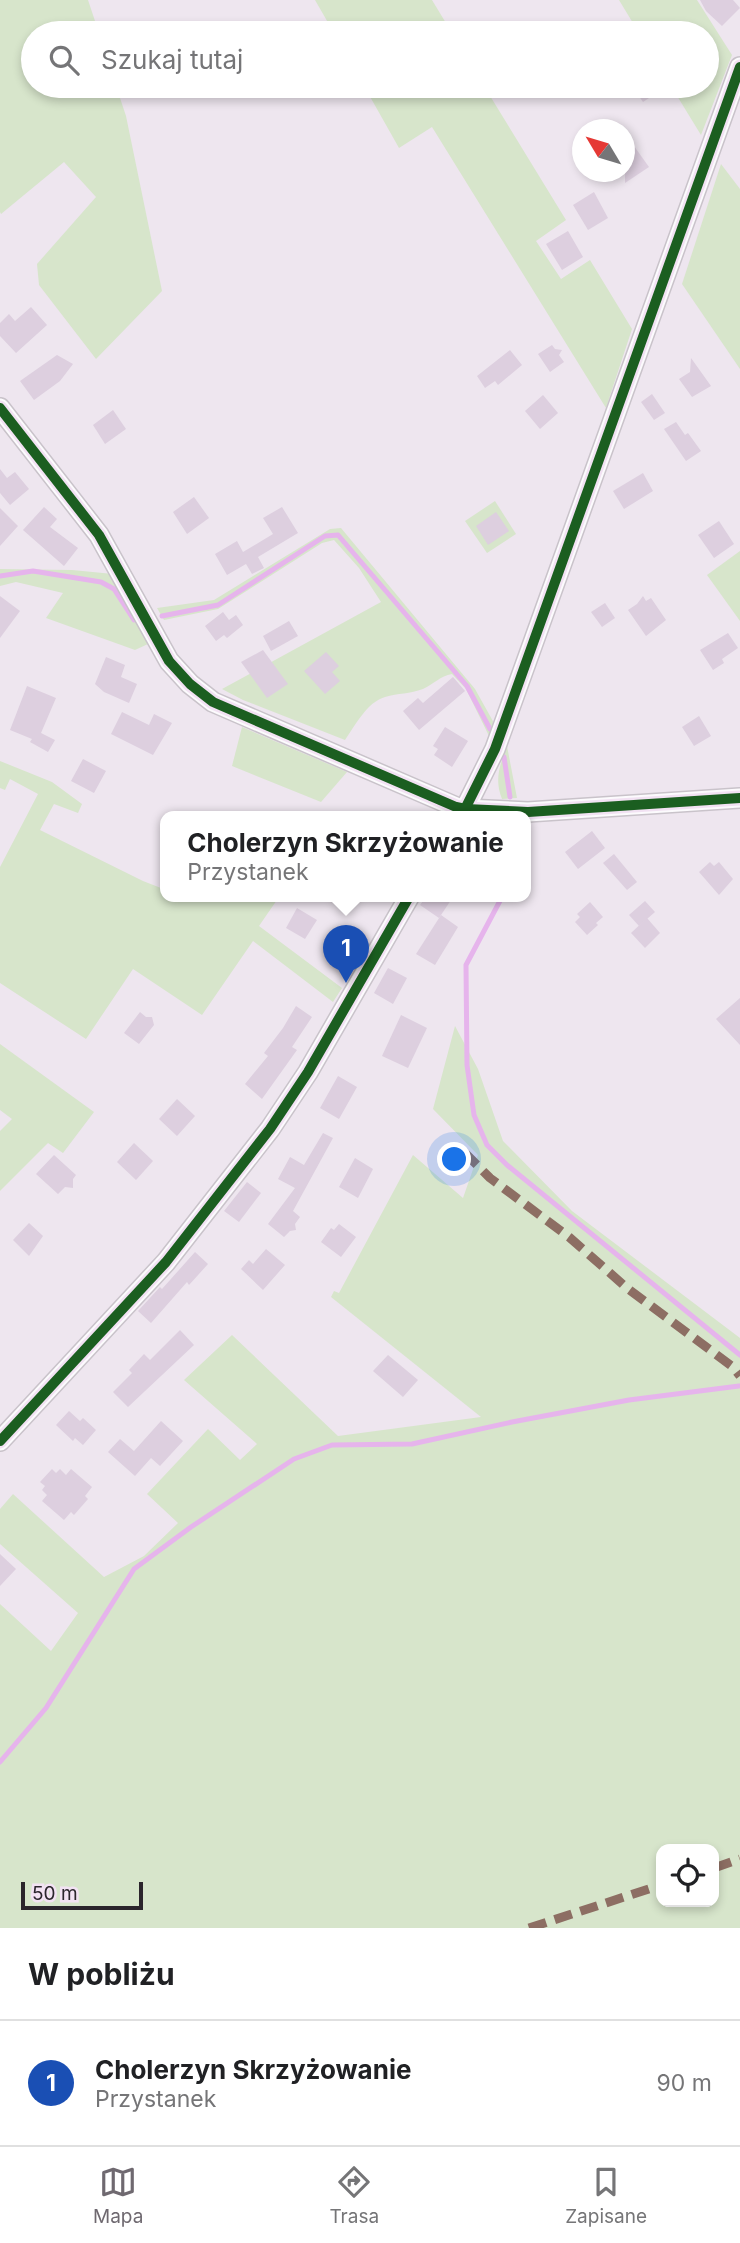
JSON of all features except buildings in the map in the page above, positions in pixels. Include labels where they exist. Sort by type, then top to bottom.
[{"type":"street","points":[[464,811],[495,749],[740,67]]},
{"type":"street","points":[[0,408],[99,535],[169,661],[190,684],[213,702],[461,811]]},
{"type":"street","points":[[531,812],[740,798]]},
{"type":"street","points":[[0,1441],[166,1262],[248,1158],[308,1072],[406,902]]},
{"type":"green space","points":[[0,0],[88,0],[95,21],[21,21],[21,98],[120,98],[162,291],[96,359],[39,285],[37,264],[96,197],[64,162],[1,214]]},
{"type":"green space","points":[[315,0],[432,0],[445,21],[327,21]]},
{"type":"green space","points":[[619,0],[697,0],[710,21],[632,21]]},
{"type":"green space","points":[[719,35],[732,55],[719,89]]},
{"type":"green space","points":[[371,98],[491,98],[566,220],[536,241],[561,279],[590,260],[632,329],[606,408],[432,127],[399,148]]},
{"type":"green space","points":[[678,98],[715,98],[701,135]]},
{"type":"green space","points":[[721,164],[740,189],[740,369],[682,284]]},
{"type":"green space","points":[[495,501],[516,534],[487,553],[465,521]]},
{"type":"green space","points":[[341,528],[475,689],[494,723],[489,736],[466,689],[452,674],[423,689],[379,700],[362,715],[345,740],[243,700],[222,689],[381,602],[359,568],[334,540],[322,543],[218,609],[164,620],[157,608],[214,600],[330,529]]},
{"type":"green space","points":[[740,551],[740,621],[707,575]]},
{"type":"green space","points":[[0,569],[72,570],[113,574],[143,628],[148,644],[135,650],[46,618],[63,593],[16,582],[0,586]]},
{"type":"green space","points":[[242,727],[347,772],[321,802],[232,766]]},
{"type":"green space","points":[[507,746],[517,798],[502,799],[498,778]]},
{"type":"green space","points":[[0,761],[52,782],[82,804],[78,813],[54,804],[40,830],[160,888],[160,902],[276,902],[259,926],[342,988],[333,1002],[253,941],[202,1015],[133,969],[86,1039],[0,983],[0,867],[38,794],[10,779],[5,790],[0,788]]},
{"type":"green space","points":[[455,1026],[478,1069],[503,1141],[572,1211],[740,1338],[740,1928],[0,1928],[0,1604],[51,1651],[78,1613],[0,1544],[0,1509],[13,1494],[104,1577],[144,1556],[178,1523],[147,1494],[208,1429],[240,1460],[257,1444],[184,1380],[232,1335],[338,1436],[481,1417],[331,1297],[334,1291],[339,1293],[413,1155],[463,1198],[478,1155],[433,1109]]},
{"type":"green space","points":[[0,1044],[94,1112],[63,1153],[48,1143],[0,1191],[0,1131],[12,1119],[0,1110]]},
{"type":"waterway","points":[[162,616],[218,605],[325,536],[338,535],[467,686],[490,729]]},
{"type":"waterway","points":[[0,576],[33,571],[101,582],[114,589],[134,620],[137,619]]},
{"type":"waterway","points":[[504,757],[510,797]]},
{"type":"waterway","points":[[499,902],[466,965],[467,1065],[474,1115],[487,1145],[507,1165],[740,1355]]},
{"type":"waterway","points":[[0,1762],[46,1708],[134,1569],[191,1527],[294,1459],[332,1445],[412,1444],[629,1400],[739,1386]]},
{"type":"marked path","points":[[464,1152],[490,1178],[569,1237],[627,1288],[733,1367],[740,1376]]},
{"type":"marked path","points":[[719,1866],[740,1859]]},
{"type":"marked path","points":[[529,1928],[656,1887]]},
{"type":"cycle path","points":[[464,811],[495,749],[740,67]]},
{"type":"cycle path","points":[[0,408],[99,535],[169,661],[190,684],[213,702],[456,807],[507,811]]},
{"type":"cycle path","points":[[531,812],[740,798]]},
{"type":"cycle path","points":[[0,1441],[166,1262],[270,1129],[308,1072],[406,902]]},
{"type":"place","name":"Cholerzyn Skrzyżowanie","points":[[346,983]]}]
